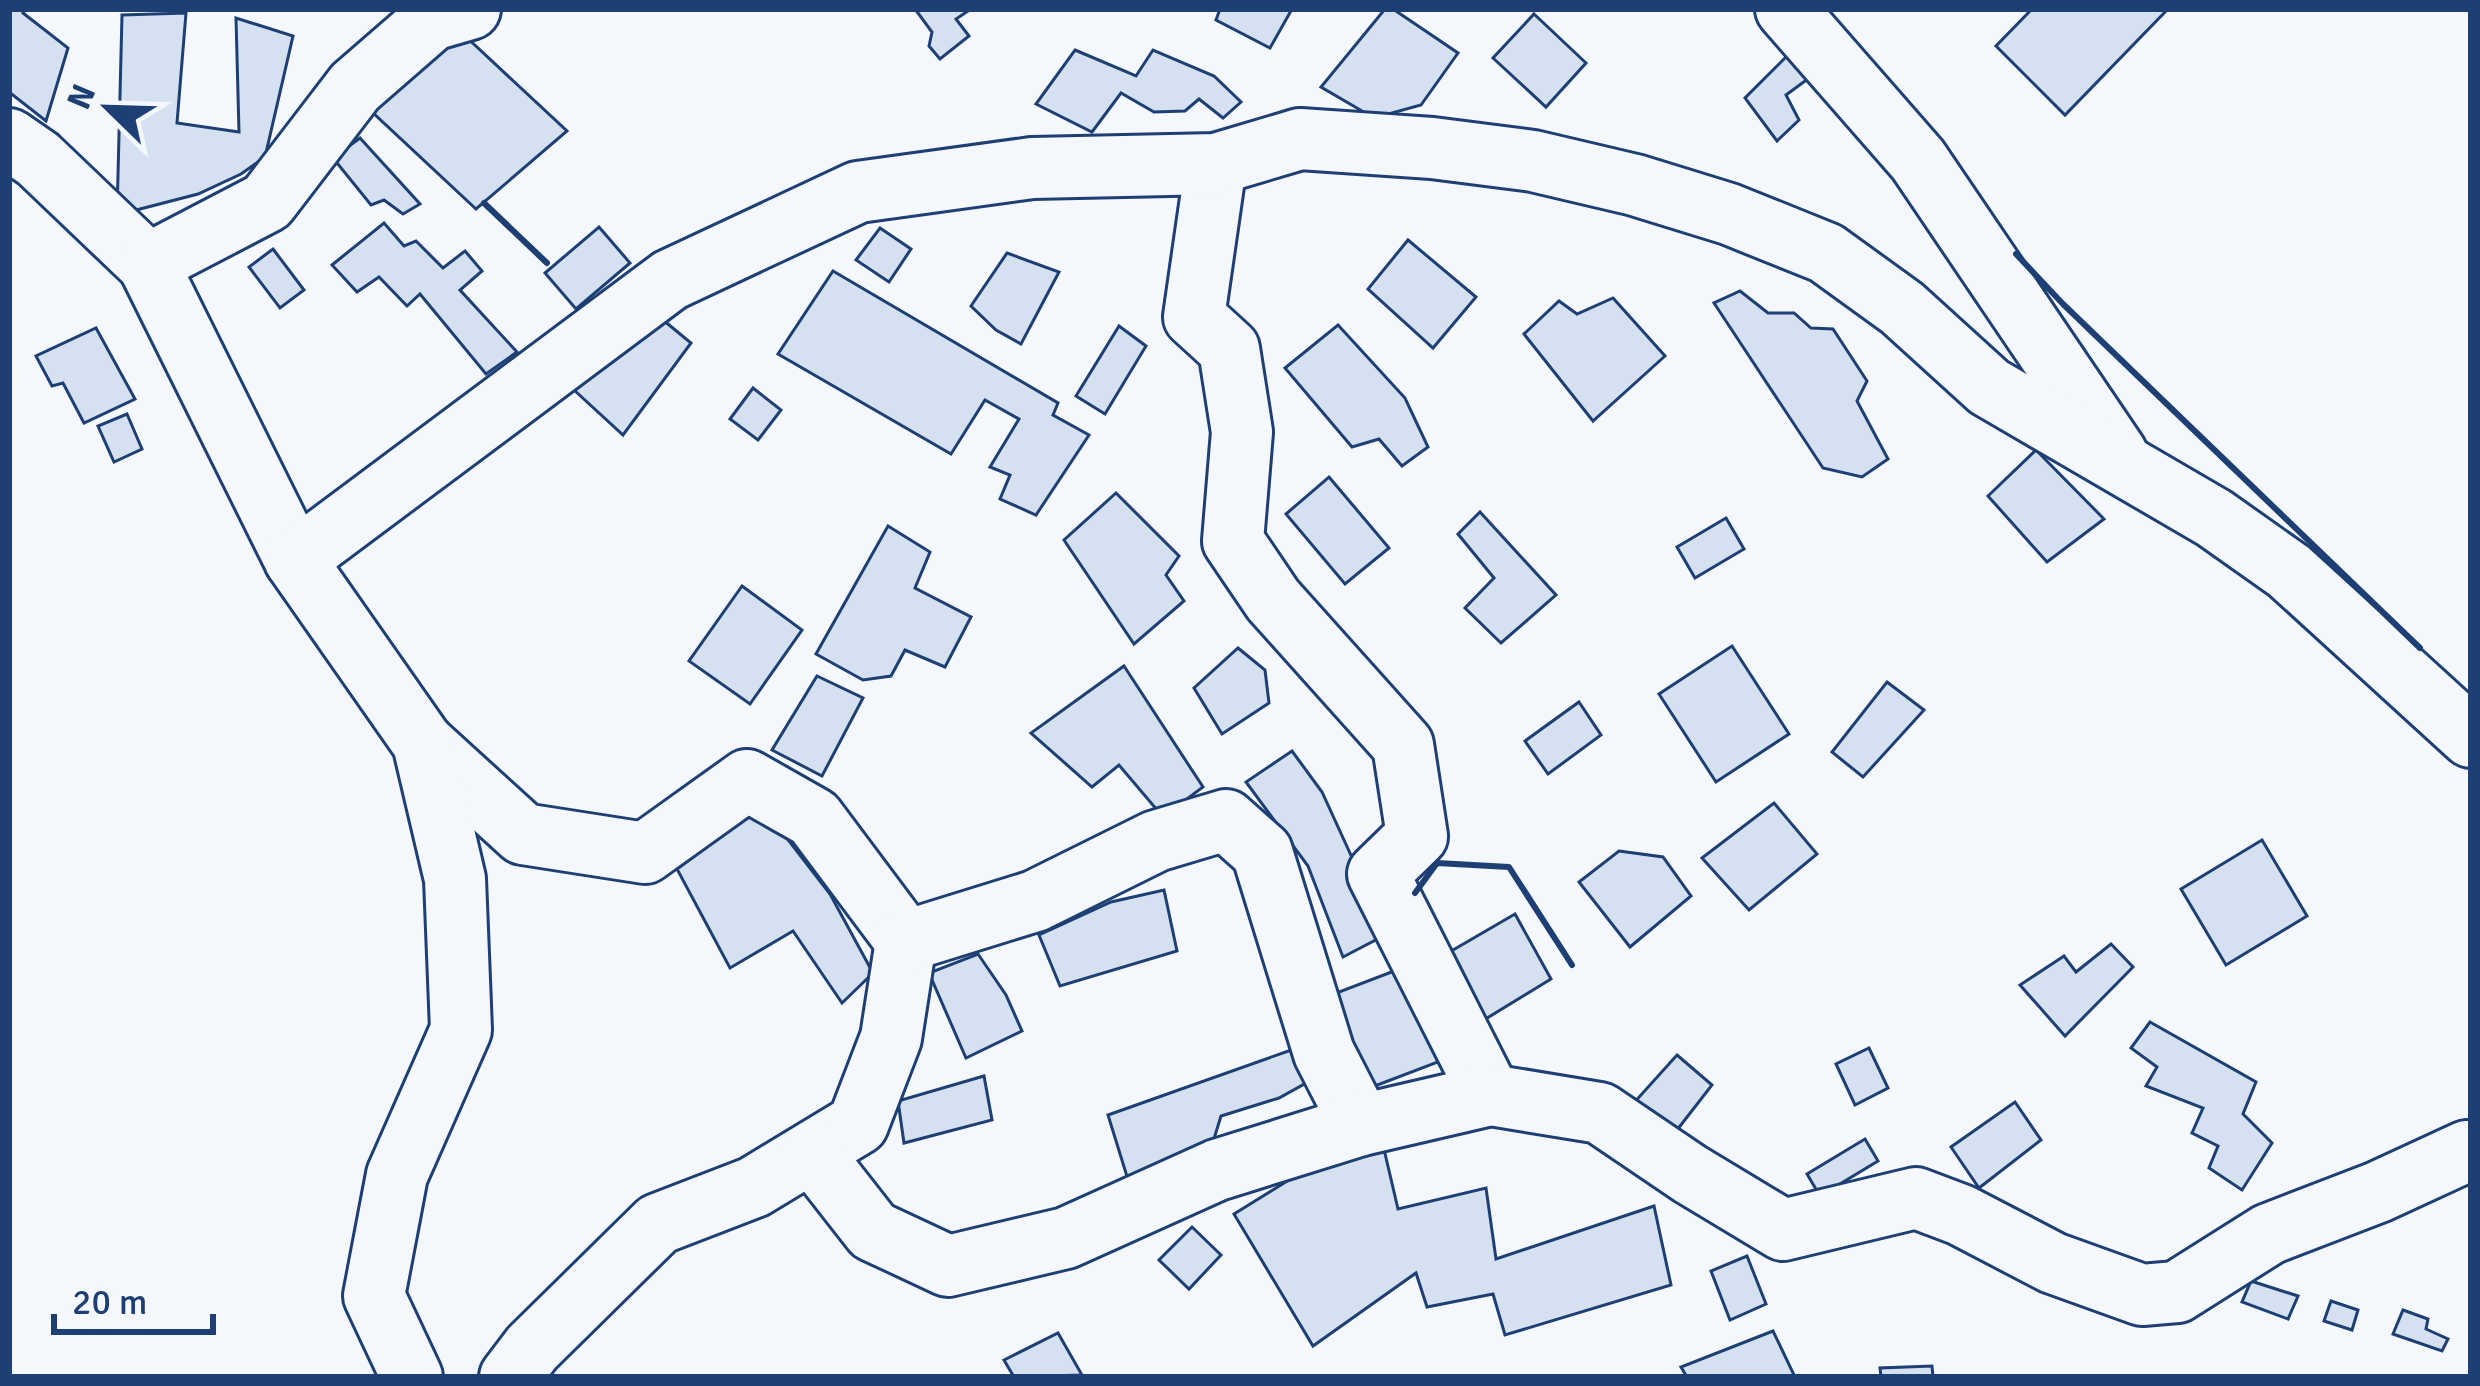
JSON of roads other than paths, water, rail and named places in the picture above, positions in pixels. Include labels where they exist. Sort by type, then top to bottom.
[{"type":"street","points":[[148,264],[267,202],[355,88],[432,20],[470,9]]},
{"type":"street","points":[[1786,9],[1918,160],[2124,464]]},
{"type":"street","points":[[9,139],[38,159],[148,264],[296,560],[423,743],[523,834],[645,854],[747,780],[814,818],[906,941],[891,1038],[858,1124],[754,1187],[658,1224],[532,1348],[510,1377]]},
{"type":"street","points":[[296,560],[670,280],[857,192],[1032,168],[1216,164],[1300,139],[1432,148],[1533,161],[1635,185],[1729,214],[1826,253],[1902,308],[1989,387],[2214,518],[2288,571],[2471,737]]},
{"type":"street","points":[[1216,164],[1194,317],[1228,349],[1242,432],[1233,542],[1273,600],[1403,745],[1417,836],[1378,874],[1490,1095]]},
{"type":"street","points":[[412,1377],[374,1296],[397,1174],[461,1030],[455,879],[423,743]]},
{"type":"street","points":[[906,941],[1035,901],[1156,841],[1226,820],[1262,852],[1324,1053],[1361,1125]]},
{"type":"street","points":[[812,1153],[873,1231],[948,1266],[1066,1238],[1217,1170],[1361,1125],[1490,1095],[1600,1113],[1783,1230],[1916,1198],[1961,1215],[2054,1263],[2142,1295],[2177,1292],[2269,1234],[2467,1151]]}]
